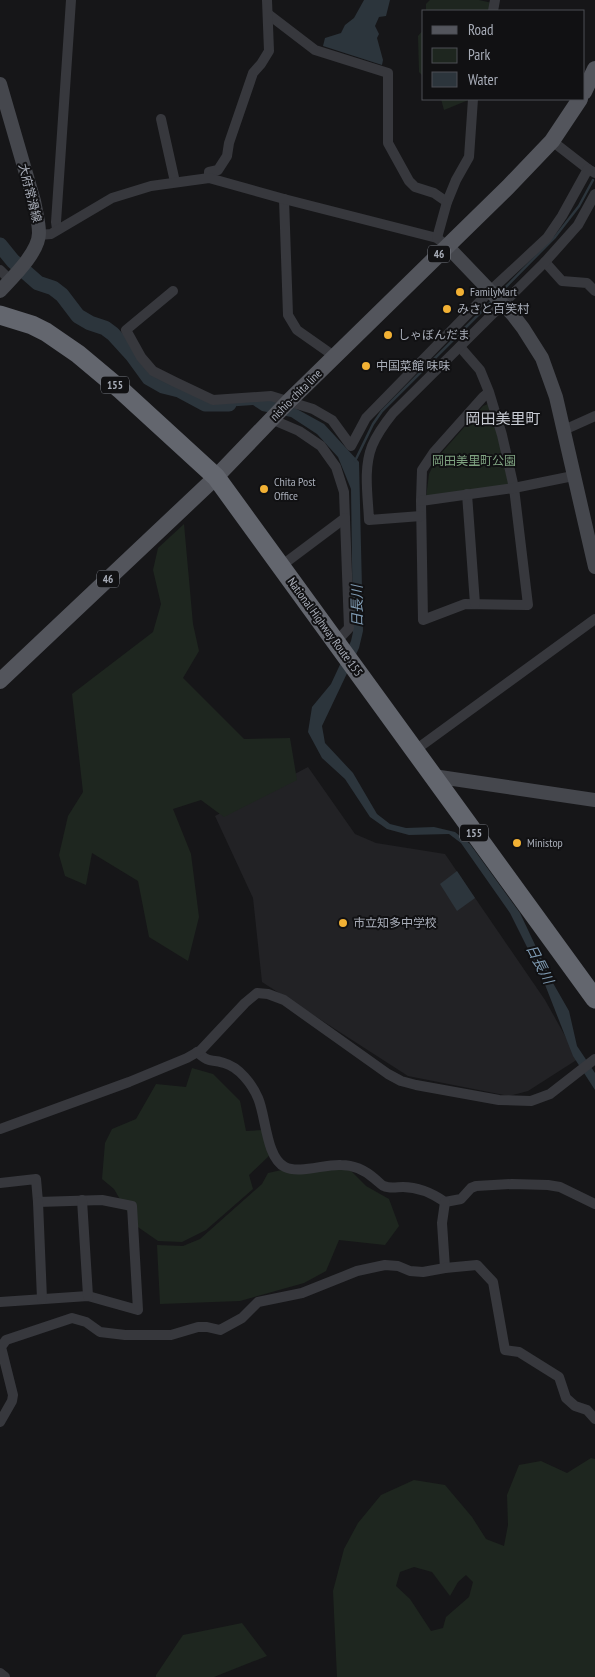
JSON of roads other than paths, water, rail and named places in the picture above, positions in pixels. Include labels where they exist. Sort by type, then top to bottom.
[{"type":"highway","name":"National Highway Route 155","points":[[0,315],[32,325],[46,332],[78,354],[121,390],[216,477],[595,999]]},
{"type":"main road","points":[[585,90],[595,69]]},
{"type":"main road","name":"nishio-chita line","points":[[0,681],[216,477],[442,242],[508,187],[552,141],[579,100]]},
{"type":"street","points":[[58,229],[56,222],[71,0]]},
{"type":"street","points":[[209,178],[209,172],[218,170],[227,156],[229,144],[253,72],[268,53],[267,0]]},
{"type":"street","points":[[268,14],[315,50],[388,73],[388,143],[409,181],[415,187],[434,193],[447,202]]},
{"type":"street","name":"大府常滑線","points":[[0,84],[34,202],[39,235],[35,248],[13,271],[0,291]]},
{"type":"street","points":[[442,242],[447,202],[456,180],[469,157],[473,100]]},
{"type":"street","points":[[161,119],[175,182]]},
{"type":"street","points":[[421,516],[369,520],[367,465],[372,446],[393,413],[460,347],[497,298],[547,238],[591,171],[552,141]]},
{"type":"street","points":[[39,235],[51,234],[112,198],[151,186],[209,178],[442,242],[497,298],[523,328],[542,358],[552,384],[573,476],[591,533],[595,567]]},
{"type":"street","points":[[173,292],[126,330],[141,357],[153,371],[213,400],[271,396],[313,409],[332,420],[351,446],[366,418],[497,298],[545,262],[578,226],[595,194]]},
{"type":"street","points":[[284,199],[288,315],[297,330],[334,356]]},
{"type":"street","points":[[545,262],[562,281],[587,283],[595,291]]},
{"type":"street","points":[[460,347],[480,370],[489,392],[502,434],[514,488],[528,605],[475,604],[458,606],[423,620],[422,470],[434,452],[489,392]]},
{"type":"street","points":[[564,430],[595,416]]},
{"type":"street","points":[[271,419],[299,430],[321,446],[336,468],[344,492],[348,628],[336,642]]},
{"type":"street","points":[[421,501],[514,488],[573,476]]},
{"type":"street","points":[[467,494],[475,604]]},
{"type":"street","points":[[281,566],[344,518]]},
{"type":"street","points":[[414,751],[595,619]]},
{"type":"street","points":[[433,776],[595,800]]},
{"type":"street","points":[[0,1129],[129,1082],[197,1052],[257,993],[276,996],[284,1000],[388,1074],[401,1081],[416,1085],[499,1100],[531,1102],[550,1094],[594,1060]]},
{"type":"street","points":[[197,1052],[209,1062],[225,1063],[234,1067],[252,1087],[263,1110],[273,1153],[279,1164],[286,1168],[295,1170],[325,1165],[355,1166],[366,1171],[384,1186],[422,1190],[436,1195],[445,1202],[461,1199],[476,1186],[528,1184],[560,1187],[595,1204]]},
{"type":"street","points":[[0,1183],[36,1178],[42,1299]]},
{"type":"street","points":[[82,1200],[88,1296]]},
{"type":"street","points":[[0,1302],[88,1296],[138,1310],[132,1206],[102,1200],[38,1202]]},
{"type":"street","points":[[445,1202],[442,1222],[445,1268]]},
{"type":"street","points":[[0,1422],[12,1401],[13,1395],[2,1347],[6,1340],[72,1318],[86,1322],[100,1332],[125,1335],[170,1335],[198,1327],[220,1330],[242,1318],[258,1302],[302,1293],[357,1271],[386,1265],[423,1272],[477,1265],[482,1268],[493,1282],[505,1350],[519,1352],[559,1377],[562,1391],[566,1398],[575,1406],[587,1410],[595,1418]]},
{"type":"street","points":[[0,1673],[5,1677]]},
{"type":"water","points":[[364,0],[390,0],[386,16],[379,17],[375,26],[379,34],[377,38],[383,60],[382,65],[323,46],[325,38],[341,33],[345,25],[354,18]]},
{"type":"water","points":[[271,399],[295,408],[324,424],[359,462],[363,631],[359,648],[322,726],[325,743],[353,773],[377,814],[390,824],[406,828],[434,827],[455,832],[470,844],[520,913],[553,983],[569,1011],[577,1046],[595,1073],[595,1090],[573,1056],[542,977],[510,913],[461,843],[449,834],[409,835],[387,829],[370,817],[345,779],[322,758],[308,732],[312,707],[331,684],[351,641],[353,632],[351,489],[338,457],[317,434],[291,417],[262,411],[253,405],[210,408],[210,403]]},
{"type":"water","points":[[457,871],[475,898],[457,911],[440,884]]},
{"type":"waterway","points":[[499,294],[555,237],[579,206],[593,180]]},
{"type":"waterway","name":"日長川","points":[[0,245],[13,261],[38,283],[53,288],[62,295],[78,316],[90,323],[105,328],[113,334],[133,356],[149,378],[163,386],[179,390],[205,404],[229,404]]},
{"type":"waterway","points":[[355,461],[373,424],[382,411],[493,300]]},
{"type":"place","name":"FamilyMart","points":[[460,292]]},
{"type":"place","name":"みさと百笑村","points":[[447,309]]},
{"type":"place","name":"しゃぼんだま","points":[[388,335]]},
{"type":"place","name":"中国菜館 味味","points":[[366,366]]},
{"type":"place","name":"Chita Post Office","points":[[264,489]]},
{"type":"place","name":"Ministop","points":[[517,843]]},
{"type":"place","name":"市立知多中学校","points":[[343,923]]},
{"type":"district","name":"岡田美里町","points":[[503,419]]},
{"type":"park label","name":"岡田美里町公園","points":[[474,461]]}]
